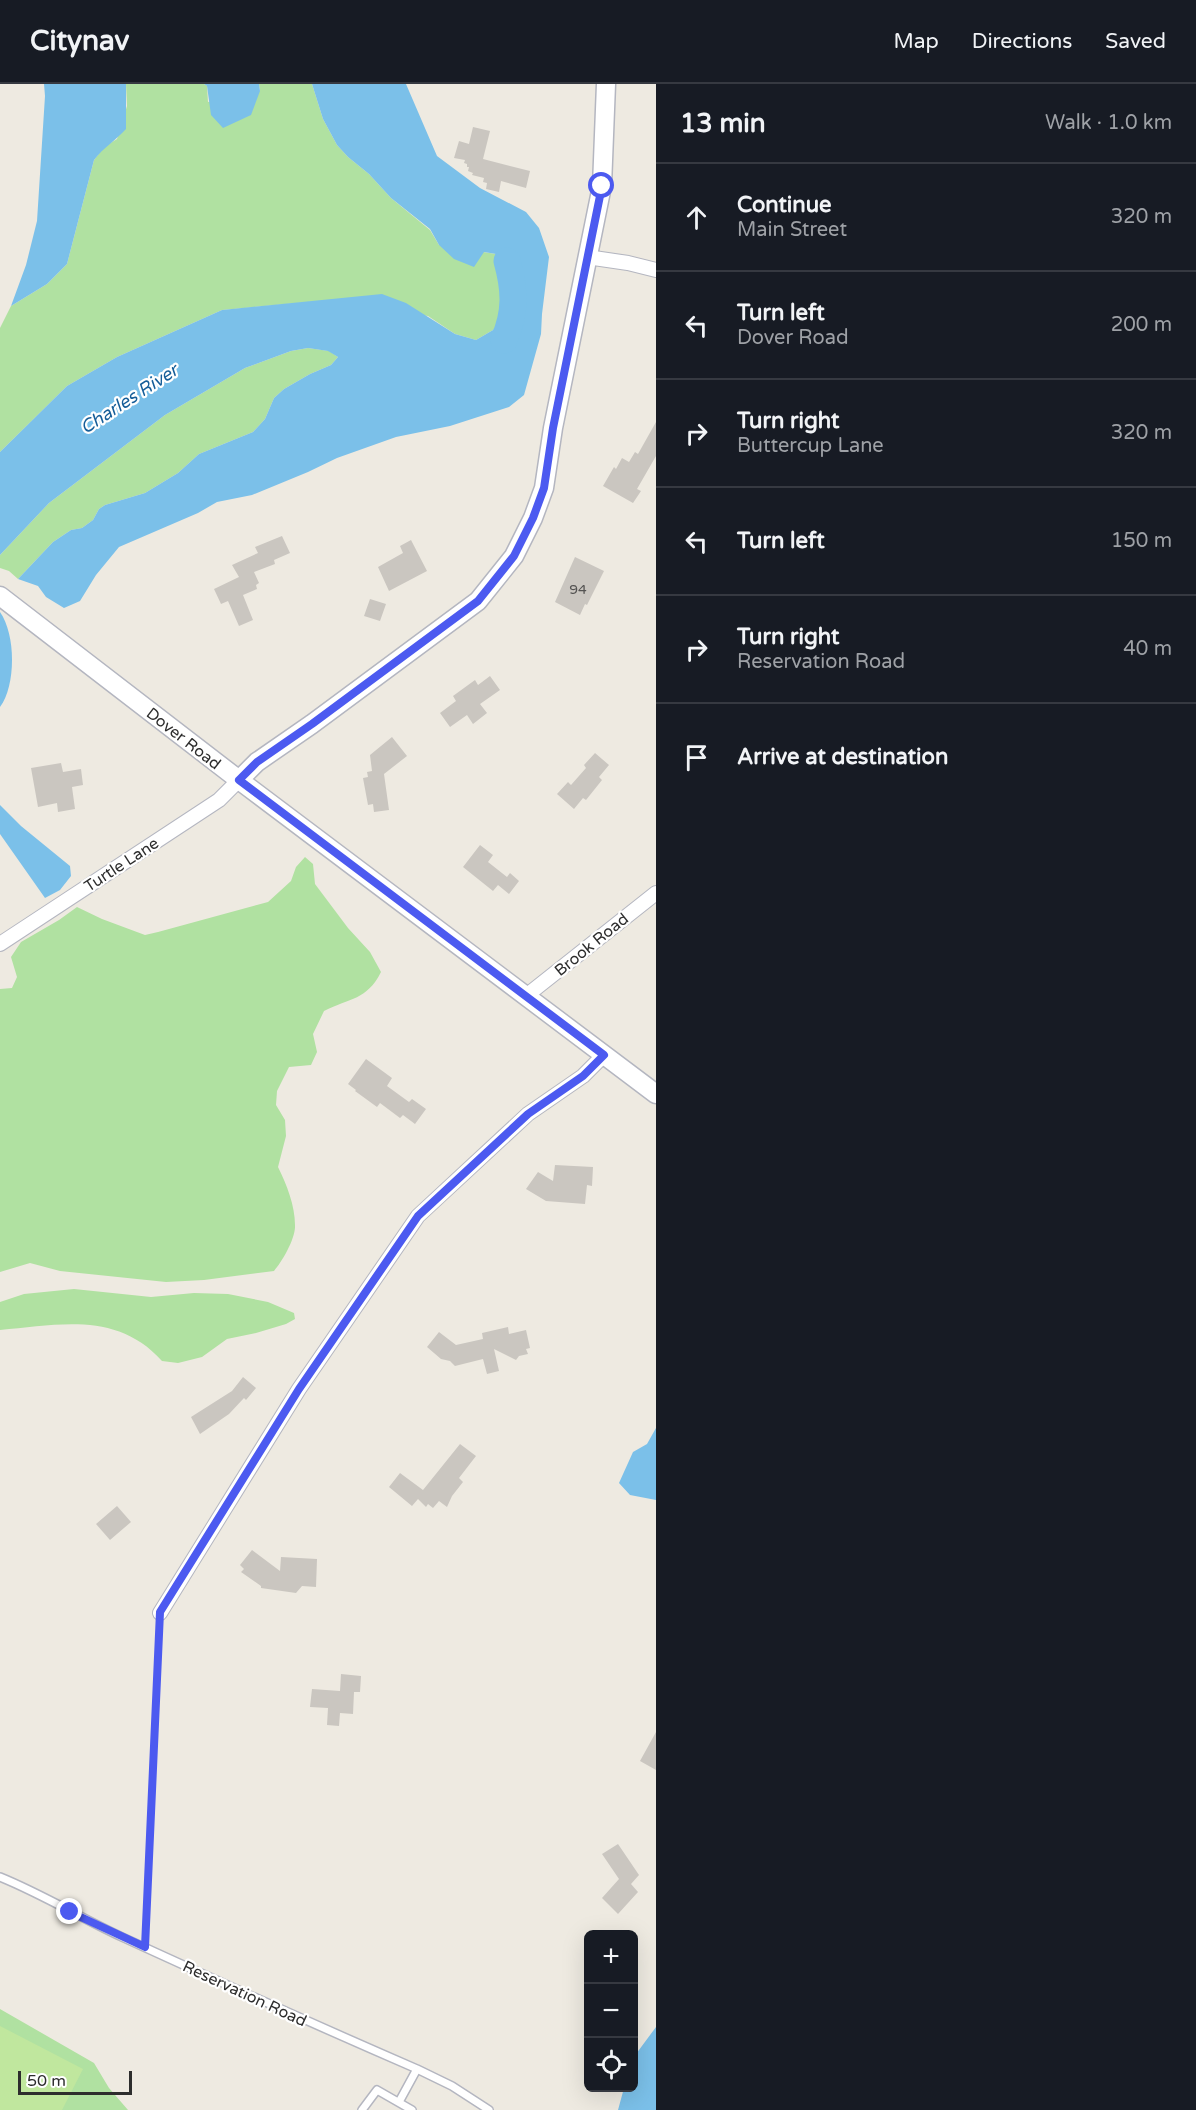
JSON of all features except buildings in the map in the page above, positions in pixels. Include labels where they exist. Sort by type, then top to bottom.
[{"type":"street","points":[[239,780],[257,762],[478,601],[514,556],[533,518],[544,488],[553,428],[602,186],[606,84]]},
{"type":"street","points":[[587,257],[656,270]]},
{"type":"street","name":"Dover Road","points":[[0,596],[239,780],[656,1094]]},
{"type":"street","name":"Turtle Lane","points":[[0,944],[219,800],[239,780]]},
{"type":"street","name":"Brook Road","points":[[526,996],[656,893]]},
{"type":"street","points":[[160,1612],[299,1389],[418,1216],[528,1114],[583,1076],[604,1055]]},
{"type":"lane","name":"Reservation Road","points":[[0,1877],[29,1888],[70,1912],[145,1947],[417,2069],[452,2086],[489,2110]]},
{"type":"lane","points":[[399,2102],[417,2069]]},
{"type":"lane","points":[[362,2110],[377,2090],[412,2110]]},
{"type":"path","points":[[145,1947],[160,1612]]},
{"type":"green space","points":[[126,84],[204,84],[207,86],[208,102],[260,91],[259,84],[312,84],[323,119],[337,145],[348,157],[369,174],[391,198],[430,230],[439,245],[496,254],[500,272],[517,300],[493,330],[476,340],[455,334],[428,316],[320,301],[222,310],[117,357],[67,386],[0,452],[0,328],[11,306],[47,284],[67,264],[94,160],[104,147],[117,139],[127,106]]},
{"type":"green space","points":[[308,348],[329,351],[338,357],[331,365],[284,389],[274,398],[265,419],[253,432],[199,454],[178,473],[145,493],[105,505],[99,509],[93,520],[82,528],[71,530],[53,542],[18,579],[9,571],[0,568],[0,555],[49,503],[165,415],[245,368],[291,351]]},
{"type":"green space","points":[[305,857],[313,864],[315,884],[348,928],[370,952],[381,972],[364,993],[324,1011],[313,1034],[317,1052],[311,1065],[289,1067],[277,1091],[276,1105],[285,1120],[286,1136],[278,1167],[294,1210],[295,1230],[291,1243],[277,1267],[274,1271],[204,1280],[166,1282],[60,1271],[30,1263],[0,1272],[0,989],[12,988],[17,977],[11,957],[21,942],[77,907],[145,935],[268,902],[291,881],[296,867]]},
{"type":"green space","points":[[74,1289],[151,1297],[194,1293],[228,1294],[268,1302],[294,1313],[295,1319],[256,1333],[227,1339],[202,1357],[178,1363],[162,1361],[145,1345],[126,1334],[107,1328],[65,1324],[0,1330],[0,1302],[24,1294]]},
{"type":"green space","points":[[0,2009],[94,2063],[109,2088],[128,2110],[0,2110]]},
{"type":"green space","points":[[0,2026],[83,2069],[62,2110],[0,2110]]},
{"type":"water","points":[[44,84],[126,84],[126,129],[94,160],[67,264],[47,284],[11,306],[26,265],[37,221]]},
{"type":"water","points":[[204,84],[259,84],[260,91],[251,115],[223,128],[211,115],[207,86]]},
{"type":"water","points":[[312,84],[406,84],[437,156],[480,188],[526,212],[539,228],[549,257],[541,334],[524,395],[509,407],[450,426],[396,437],[337,458],[252,495],[217,502],[198,513],[119,547],[96,575],[80,601],[64,608],[46,597],[38,586],[18,579],[53,542],[71,530],[82,528],[93,520],[99,509],[105,505],[145,493],[178,473],[199,454],[253,432],[265,419],[274,398],[284,389],[331,365],[338,357],[328,351],[308,348],[291,351],[245,368],[165,415],[49,503],[0,555],[0,452],[67,386],[117,357],[222,310],[382,294],[406,303],[455,334],[476,340],[493,330],[516,300],[500,272],[496,254],[484,252],[474,267],[454,259],[439,245],[430,229],[391,198],[369,174],[348,157],[337,145],[323,119]]},
{"type":"water","points":[[0,612],[9,633],[12,660],[9,686],[0,707]]},
{"type":"water","points":[[0,805],[21,826],[70,866],[71,876],[60,890],[45,898],[0,834]]},
{"type":"water","points":[[656,1428],[656,1500],[630,1495],[619,1483],[633,1452],[647,1444]]},
{"type":"water","points":[[656,2027],[656,2110],[618,2110],[623,2092],[638,2092],[638,2051]]},
{"type":"waterway","name":"Charles River","points":[[504,340],[511,320],[513,301],[512,282],[507,261]]},
{"type":"route","points":[[70,1912],[145,1947],[160,1612],[299,1389],[418,1216],[528,1114],[583,1076],[604,1055],[239,780],[257,762],[478,601],[514,556],[533,518],[544,488],[570,338],[602,186]]}]
